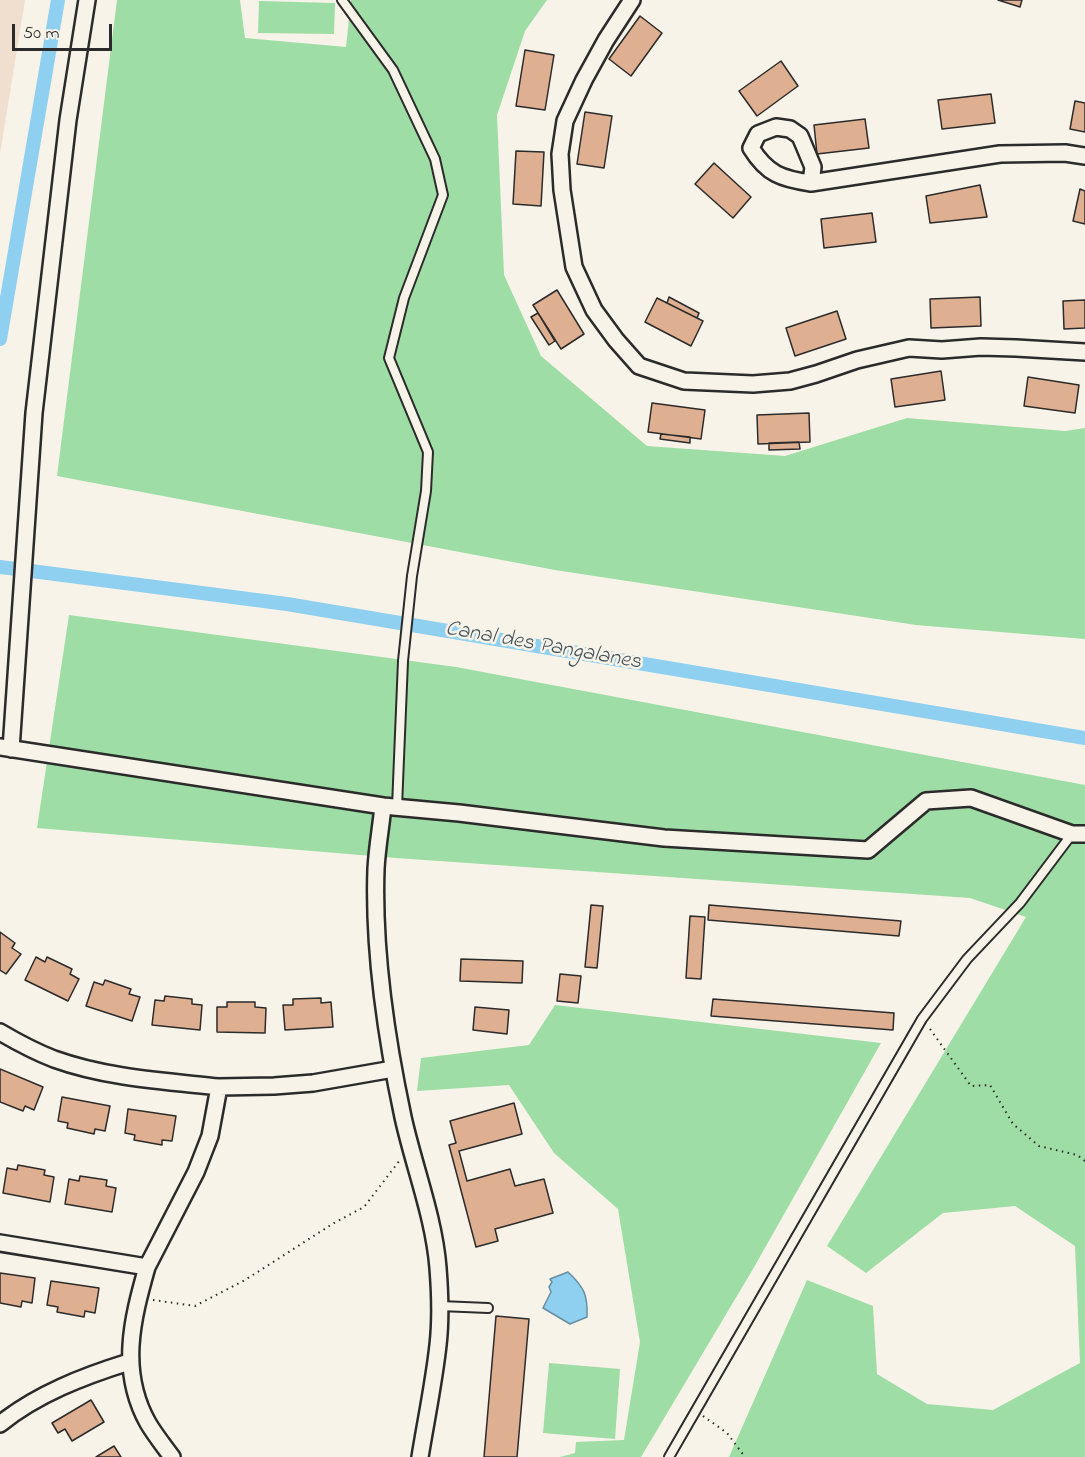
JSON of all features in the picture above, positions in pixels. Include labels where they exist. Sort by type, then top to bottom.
[{"type":"street","points":[[87,0],[68,120],[34,413],[21,599],[5,748],[390,807],[664,838],[868,850],[926,801],[970,798],[1078,834]]},
{"type":"street","points":[[633,0],[606,40],[584,80],[565,121],[560,154],[562,190],[574,267],[594,310],[639,366],[684,381],[753,384],[790,381],[856,360],[909,348],[942,350],[1016,348],[1085,352]]},
{"type":"street","points":[[811,183],[1000,153],[1065,153],[1085,156]]},
{"type":"street","points":[[390,807],[376,870],[383,999],[393,1069],[438,1264],[440,1306],[438,1345],[420,1457]]},
{"type":"street","points":[[0,1032],[53,1058],[100,1072],[148,1080],[219,1087],[313,1083],[393,1069]]},
{"type":"street","points":[[172,1457],[148,1423],[136,1394],[129,1362],[133,1328],[147,1267],[196,1172],[210,1136],[219,1087]]},
{"type":"street","points":[[0,1243],[147,1267]]},
{"type":"street","points":[[0,1424],[11,1415],[64,1386],[129,1362]]},
{"type":"lane","points":[[342,0],[393,70],[435,159],[443,195],[404,298],[389,358],[428,452],[426,491],[412,576],[390,807]]},
{"type":"lane","points":[[669,1457],[922,1019],[968,959],[1020,903],[1078,834]]},
{"type":"lane","points":[[440,1306],[488,1308]]},
{"type":"path","points":[[922,1019],[971,1086],[990,1085],[1012,1124],[1040,1146],[1077,1155],[1085,1161]]},
{"type":"path","points":[[139,1297],[195,1306],[245,1280],[334,1223],[364,1207],[410,1144]]},
{"type":"path","points":[[696,1411],[728,1433],[745,1457]]},
{"type":"shaded area","points":[[0,0],[25,0],[0,154]]},
{"type":"green space","points":[[117,0],[240,0],[245,38],[346,47],[351,0],[547,0],[525,31],[497,115],[504,275],[541,356],[647,446],[785,456],[907,418],[1065,431],[1085,428],[1085,639],[916,625],[555,570],[57,476]]},
{"type":"green space","points":[[259,1],[335,3],[334,34],[258,33]]},
{"type":"green space","points":[[69,615],[456,667],[1085,785],[1085,1457],[729,1457],[807,1280],[873,1306],[877,1374],[927,1404],[993,1410],[1080,1363],[1075,1246],[1015,1206],[943,1213],[866,1273],[827,1246],[1026,917],[970,898],[396,858],[37,828]]},
{"type":"green space","points":[[555,1005],[881,1043],[753,1269],[641,1457],[560,1457],[575,1453],[576,1442],[624,1440],[640,1342],[618,1209],[554,1153],[509,1085],[417,1091],[421,1058],[529,1045]]},
{"type":"green space","points":[[549,1363],[620,1369],[615,1439],[543,1433]]},
{"type":"water","points":[[568,1272],[584,1292],[587,1309],[587,1317],[570,1324],[543,1308],[551,1292],[550,1279]]},
{"type":"building","points":[[998,0],[1022,0],[1020,7]]},
{"type":"building","points":[[640,16],[662,33],[631,76],[609,59]]},
{"type":"building","points":[[525,50],[554,55],[545,110],[516,106]]},
{"type":"building","points":[[781,61],[798,86],[757,116],[739,91]]},
{"type":"building","points":[[991,94],[995,123],[942,129],[938,100]]},
{"type":"building","points":[[1075,101],[1085,103],[1085,132],[1070,129]]},
{"type":"building","points":[[585,112],[612,116],[604,168],[577,164]]},
{"type":"building","points":[[865,119],[869,148],[817,154],[814,125]]},
{"type":"building","points":[[516,151],[544,152],[541,206],[513,204]]},
{"type":"building","points":[[714,163],[751,197],[733,218],[695,184]]},
{"type":"building","points":[[980,185],[987,217],[930,223],[926,196]]},
{"type":"building","points":[[1080,189],[1085,191],[1085,224],[1073,221]]},
{"type":"building","points":[[872,213],[876,242],[824,248],[821,219]]},
{"type":"building","points":[[557,290],[584,334],[561,349],[533,305]]},
{"type":"building","points":[[669,297],[699,313],[697,318],[667,303]]},
{"type":"building","points":[[980,297],[981,326],[931,328],[930,299]]},
{"type":"building","points":[[657,298],[703,321],[691,346],[645,322]]},
{"type":"building","points":[[1085,300],[1085,328],[1064,329],[1063,301]]},
{"type":"building","points":[[837,311],[846,339],[795,356],[786,328]]},
{"type":"building","points":[[538,313],[555,341],[549,345],[531,317]]},
{"type":"building","points":[[941,371],[945,400],[895,407],[891,379]]},
{"type":"building","points":[[1028,377],[1079,385],[1075,413],[1024,406]]},
{"type":"building","points":[[652,403],[705,410],[701,439],[648,432]]},
{"type":"building","points":[[809,413],[810,442],[758,444],[757,415]]},
{"type":"building","points":[[661,434],[690,437],[690,443],[660,439]]},
{"type":"building","points":[[799,442],[800,449],[769,450],[769,443]]},
{"type":"building","points":[[591,905],[603,906],[597,968],[585,967]]},
{"type":"building","points":[[709,905],[901,921],[899,936],[708,920]]},
{"type":"building","points":[[690,916],[705,917],[701,979],[686,978]]},
{"type":"building","points":[[0,932],[15,943],[12,948],[21,954],[6,974],[0,970]]},
{"type":"building","points":[[36,957],[45,962],[47,957],[72,969],[70,974],[79,979],[68,1001],[25,980]]},
{"type":"building","points":[[461,959],[523,961],[522,983],[460,981]]},
{"type":"building","points":[[560,974],[581,976],[578,1003],[557,1001]]},
{"type":"building","points":[[105,980],[131,989],[129,994],[140,997],[132,1021],[86,1006],[94,982],[103,985]]},
{"type":"building","points":[[165,996],[192,999],[192,1004],[202,1005],[200,1030],[152,1025],[155,1000],[164,1001]]},
{"type":"building","points":[[321,998],[321,1003],[331,1002],[333,1027],[285,1030],[283,1005],[293,1005],[293,999]]},
{"type":"building","points":[[713,999],[894,1013],[893,1030],[711,1016]]},
{"type":"building","points":[[227,1002],[255,1002],[255,1007],[266,1008],[265,1033],[217,1032],[217,1007],[227,1007]]},
{"type":"building","points":[[475,1007],[509,1010],[507,1034],[473,1030]]},
{"type":"building","points":[[0,1069],[43,1087],[34,1110],[25,1106],[23,1111],[0,1102]]},
{"type":"building","points":[[62,1097],[110,1106],[105,1131],[95,1129],[94,1134],[67,1128],[68,1123],[58,1121]]},
{"type":"building","points":[[514,1103],[522,1134],[459,1151],[467,1181],[510,1169],[515,1186],[544,1179],[553,1213],[495,1229],[498,1241],[476,1247],[449,1145],[456,1143],[450,1121]]},
{"type":"building","points":[[128,1109],[176,1116],[172,1141],[162,1140],[162,1145],[134,1140],[135,1135],[125,1133]]},
{"type":"building","points":[[18,1165],[45,1170],[44,1175],[54,1177],[50,1202],[3,1193],[7,1168],[17,1170]]},
{"type":"building","points":[[80,1176],[107,1180],[106,1186],[116,1188],[112,1212],[65,1204],[69,1179],[79,1181]]},
{"type":"building","points":[[0,1273],[35,1278],[32,1303],[22,1301],[21,1307],[0,1303]]},
{"type":"building","points":[[51,1281],[99,1288],[95,1313],[85,1311],[84,1317],[57,1312],[58,1307],[47,1305]]},
{"type":"building","points":[[496,1316],[529,1319],[517,1457],[484,1457]]},
{"type":"building","points":[[91,1400],[104,1422],[72,1441],[65,1429],[58,1433],[52,1423]]},
{"type":"building","points":[[114,1446],[121,1457],[96,1457]]},
{"type":"waterway","points":[[0,339],[58,0]]},
{"type":"waterway","name":"Canal des Pangalanes","points":[[0,567],[287,604],[1085,738]]}]
